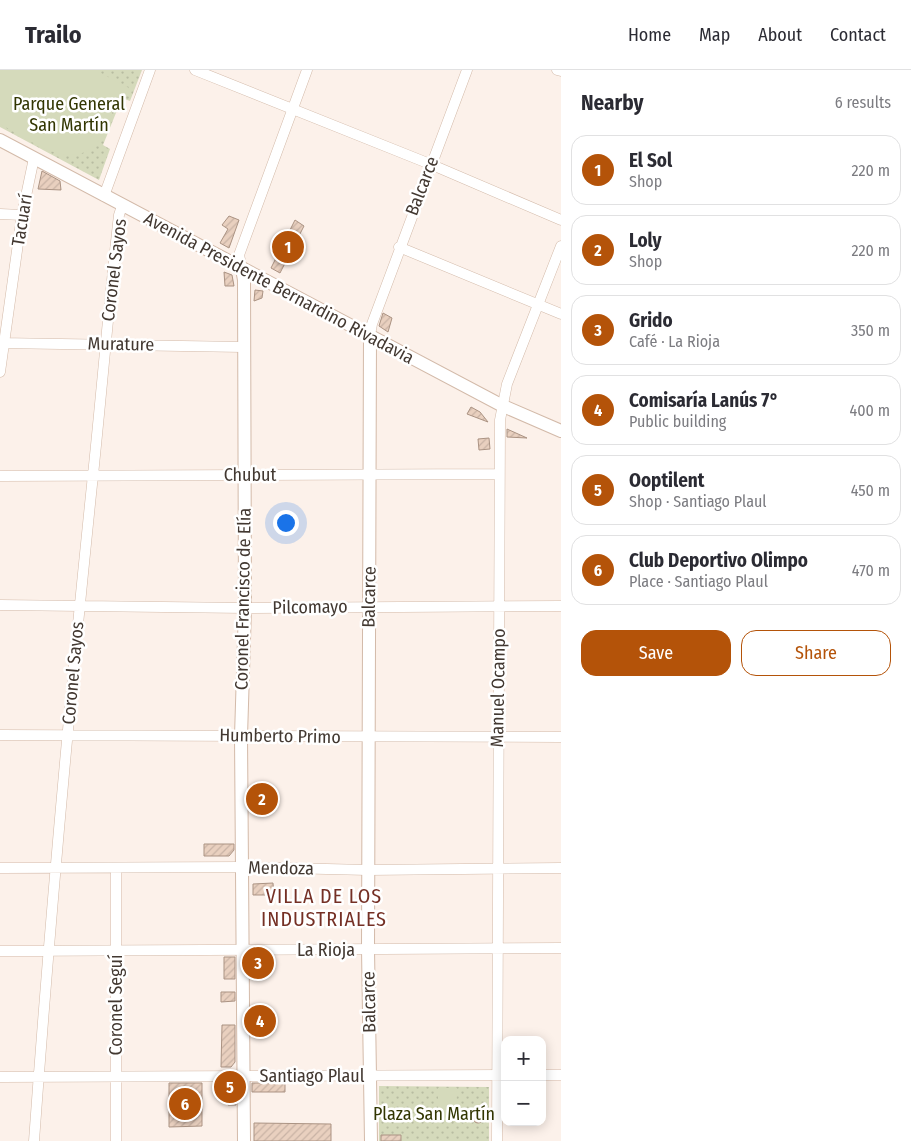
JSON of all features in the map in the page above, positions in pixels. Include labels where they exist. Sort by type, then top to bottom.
[{"type":"street","name":"Coronel Sayos","points":[[104,196],[150,70]]},
{"type":"street","points":[[195,70],[430,164],[561,220]]},
{"type":"street","name":"Coronel Francisco de Elía","points":[[244,1141],[241,736],[245,608],[244,280],[239,255],[307,70]]},
{"type":"street","name":"Balcarce","points":[[370,1141],[368,738],[371,476],[370,335],[372,324],[399,247],[467,70]]},
{"type":"street","points":[[557,70],[561,72]]},
{"type":"street","name":"Avenida Presidente Bernardino Rivadavia","points":[[0,140],[501,405],[561,431]]},
{"type":"street","name":"Tacuarí","points":[[0,372],[2,343],[22,215],[34,158]]},
{"type":"street","name":"Coronel Sayos","points":[[34,1141],[78,605],[119,215],[122,206]]},
{"type":"street","points":[[0,214],[22,215]]},
{"type":"street","name":"Manuel Ocampo","points":[[497,1141],[501,1075],[498,949],[497,738],[501,405],[507,384],[561,246]]},
{"type":"street","points":[[399,247],[561,314]]},
{"type":"street","name":"Murature","points":[[2,343],[105,343],[243,347]]},
{"type":"street","name":"Chubut","points":[[0,476],[93,474],[371,476],[499,474]]},
{"type":"street","name":"Pilcomayo","points":[[0,605],[245,608],[561,606]]},
{"type":"street","name":"Humberto Primo","points":[[0,734],[68,733],[368,738],[561,737]]},
{"type":"street","name":"Mendoza","points":[[0,868],[242,867],[368,870],[561,868]]},
{"type":"street","name":"Coronel Seguí","points":[[116,868],[116,1141]]},
{"type":"street","name":"La Rioja","points":[[0,951],[561,948]]},
{"type":"street","name":"Santiago Plaul","points":[[0,1077],[501,1075]]},
{"type":"street","points":[[546,1075],[561,1075]]},
{"type":"green space","name":"Parque General San Martín","points":[[0,70],[142,70],[130,101],[122,98],[103,145],[110,149],[99,180],[0,127]]},
{"type":"green space","name":"Parque General San Martín","points":[[0,70],[95,70],[129,88],[123,100],[109,93],[112,104],[111,118],[104,133],[93,147],[81,153],[68,155],[40,146],[0,124]]},
{"type":"green space","name":"Plaza San Martín","points":[[379,1086],[489,1087],[489,1141],[379,1141]]},
{"type":"green space","points":[[438,1088],[457,1088],[456,1118],[438,1117]]},
{"type":"building","points":[[42,171],[60,181],[61,190],[38,189]]},
{"type":"building","points":[[229,216],[239,220],[229,248],[220,243],[228,229],[222,225]]},
{"type":"building","points":[[295,220],[304,226],[280,273],[271,268]]},
{"type":"building","points":[[224,272],[232,275],[234,286],[225,286]]},
{"type":"building","points":[[255,290],[263,291],[262,298],[254,301]]},
{"type":"building","points":[[383,313],[392,318],[388,332],[379,326]]},
{"type":"building","points":[[471,407],[480,412],[488,422],[467,414]]},
{"type":"building","points":[[507,429],[527,438],[507,437]]},
{"type":"building","points":[[489,438],[490,449],[479,450],[478,439]]},
{"type":"building","points":[[254,796],[270,796],[270,803],[254,803]]},
{"type":"building","points":[[204,844],[234,844],[234,850],[229,856],[204,856]]},
{"type":"building","points":[[273,883],[274,895],[253,895],[253,884]]},
{"type":"building","points":[[263,956],[263,968],[253,968],[255,957]]},
{"type":"building","points":[[224,957],[235,957],[235,979],[224,979]]},
{"type":"building","points":[[221,992],[235,992],[235,1001],[221,1002]]},
{"type":"building","points":[[251,1009],[268,1009],[269,1032],[251,1033]]},
{"type":"building","points":[[222,1025],[235,1025],[235,1062],[231,1067],[221,1067]]},
{"type":"building","points":[[169,1083],[202,1083],[202,1126],[169,1127]]},
{"type":"building","points":[[225,1083],[235,1083],[236,1105],[228,1105],[227,1100],[220,1100],[220,1092],[225,1092]]},
{"type":"building","points":[[252,1083],[285,1083],[285,1092],[252,1092]]},
{"type":"building","points":[[476,1113],[480,1113],[483,1118],[482,1122],[476,1123],[473,1120],[473,1116]]},
{"type":"building","points":[[254,1123],[331,1124],[331,1141],[254,1141]]},
{"type":"building","points":[[381,1135],[401,1135],[401,1141],[381,1141]]},
{"type":"place","name":"El Sol","points":[[288,247]]},
{"type":"place","name":"Loly","points":[[262,799]]},
{"type":"place","name":"Grido","points":[[258,963]]},
{"type":"place","name":"Comisaría Lanús 7°","points":[[260,1021]]},
{"type":"place","name":"Ooptilent","points":[[230,1087]]},
{"type":"place","name":"Club Deportivo Olimpo","points":[[185,1104]]},
{"type":"district","name":"VILLA DE LOS INDUSTRIALES","points":[[324,908]]}]
